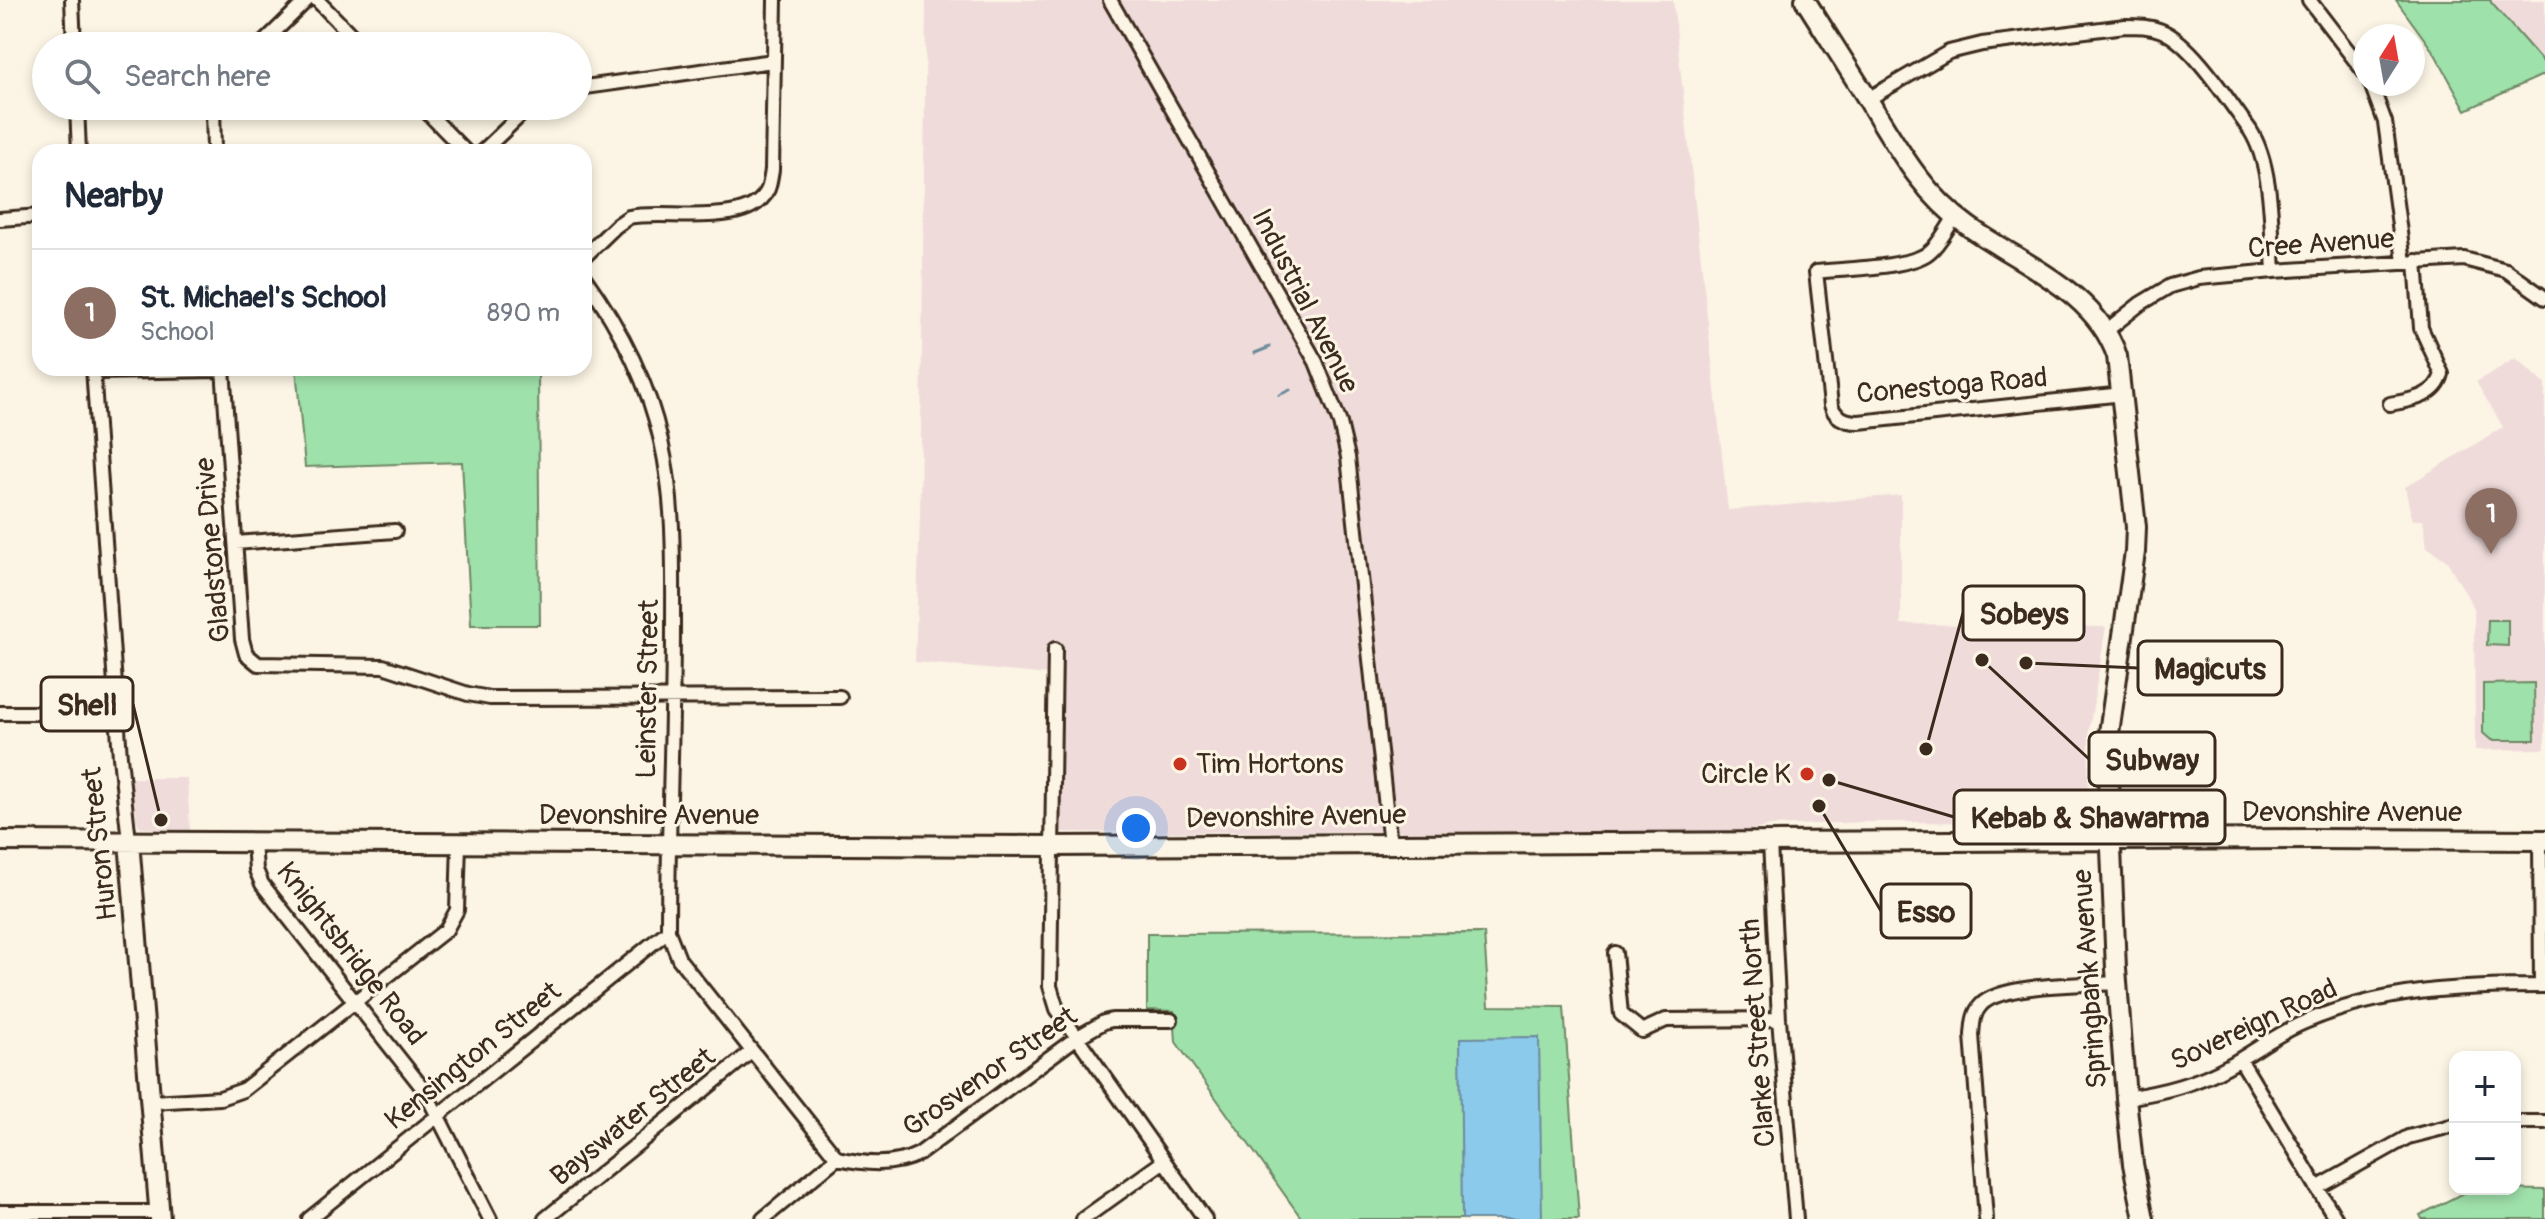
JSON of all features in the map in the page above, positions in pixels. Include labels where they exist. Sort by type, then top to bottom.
[{"type":"main road","name":"Springbank Avenue","points":[[1805,0],[1919,179],[1955,217],[2068,291],[2091,311],[2106,331],[2118,361],[2135,508],[2135,552],[2109,733],[2110,841],[2126,1098],[2133,1164],[2144,1219]]},
{"type":"main road","name":"Devonshire Avenue","points":[[0,841],[1050,846],[2542,840]]},
{"type":"main road","name":"Huron Street","points":[[129,841],[159,1215]]},
{"type":"street","points":[[72,0],[73,32]]},
{"type":"street","points":[[274,32],[307,0]]},
{"type":"street","points":[[317,0],[348,32]]},
{"type":"street","points":[[592,249],[629,217],[721,215],[758,202],[768,190],[772,170],[775,0]]},
{"type":"street","name":"Industrial Avenue","points":[[1110,0],[1298,326],[1340,423],[1348,457],[1390,844]]},
{"type":"street","points":[[2309,0],[2353,57]]},
{"type":"street","points":[[1868,99],[1932,60],[1971,46],[2125,26],[2150,27],[2164,32],[2188,51],[2257,143],[2264,167],[2274,271]]},
{"type":"street","points":[[592,86],[773,61]]},
{"type":"street","points":[[2375,96],[2385,122],[2421,328],[2440,367],[2441,377],[2436,388],[2417,398],[2390,404]]},
{"type":"street","points":[[78,120],[79,144]]},
{"type":"street","points":[[213,120],[214,144]]},
{"type":"street","points":[[435,120],[458,144]]},
{"type":"street","points":[[490,144],[515,120]]},
{"type":"street","points":[[0,219],[32,217]]},
{"type":"street","name":"Conestoga Road","points":[[1955,217],[1935,246],[1922,257],[1816,272],[1833,411],[1843,419],[1859,422],[2123,394]]},
{"type":"street","name":"Cree Avenue","points":[[2106,331],[2130,310],[2170,286],[2199,278],[2274,271],[2455,259],[2483,262],[2517,276],[2545,298]]},
{"type":"street","name":"Leinster Street","points":[[592,289],[630,352],[648,397],[671,490],[673,699],[668,931],[679,959],[837,1158]]},
{"type":"street","name":"Huron Street","points":[[93,376],[129,841]]},
{"type":"street","name":"Gladstone Drive","points":[[224,376],[244,647],[246,654],[258,664],[383,666],[468,694],[490,698],[840,697]]},
{"type":"street","points":[[236,543],[395,531]]},
{"type":"street","points":[[1055,649],[1050,986],[1057,1009],[1076,1038],[1205,1219]]},
{"type":"street","points":[[0,713],[117,713]]},
{"type":"street","points":[[2542,840],[2543,986]]},
{"type":"street","name":"Knightsbridge Road","points":[[254,842],[256,870],[262,884],[413,1073],[438,1115],[490,1219]]},
{"type":"street","points":[[152,1102],[220,1098],[243,1090],[443,932],[453,920],[459,898],[459,842]]},
{"type":"street","name":"Clarke Street North","points":[[1770,843],[1779,1019],[1796,1219]]},
{"type":"street","name":"Kensington Street","points":[[309,1219],[668,931]]},
{"type":"street","points":[[1615,953],[1621,1014],[1642,1031],[1666,1020],[1779,1019]]},
{"type":"street","points":[[1986,1219],[1972,1035],[1976,1012],[1991,997],[2006,991],[2117,983]]},
{"type":"street","name":"Sovereign Road","points":[[2126,1098],[2181,1087],[2240,1059],[2303,1022],[2383,997],[2437,988],[2543,986]]},
{"type":"street","name":"Grosvenor Street","points":[[837,1158],[854,1162],[893,1163],[914,1156],[1093,1027],[1112,1020],[1171,1020]]},
{"type":"street","name":"Bayswater Street","points":[[545,1219],[751,1052]]},
{"type":"street","points":[[2240,1059],[2336,1219]]},
{"type":"street","points":[[2521,1122],[2545,1122]]},
{"type":"street","points":[[2317,1188],[2396,1142],[2449,1126]]},
{"type":"street","points":[[763,1219],[837,1158]]},
{"type":"street","points":[[1083,1219],[1164,1161]]},
{"type":"street","points":[[0,1212],[159,1215]]},
{"type":"shaded area","points":[[926,0],[1673,0],[1728,510],[1901,495],[1901,624],[2106,627],[2089,731],[2088,820],[2078,823],[1864,822],[1773,826],[1744,831],[1059,832],[1062,664],[1048,675],[915,662],[920,515]]},
{"type":"shaded area","points":[[2489,0],[2545,0],[2545,64]]},
{"type":"shaded area","points":[[2516,358],[2545,384],[2545,749],[2475,750],[2474,608],[2447,561],[2427,547],[2423,520],[2412,520],[2405,487],[2503,427],[2476,382]]},
{"type":"shaded area","points":[[131,778],[187,778],[190,830],[141,828],[137,822]]},
{"type":"green space","points":[[2396,0],[2489,0],[2545,64],[2545,74],[2466,110],[2425,40],[2425,24],[2413,24]]},
{"type":"green space","points":[[297,376],[538,376],[540,625],[471,625],[462,462],[305,467]]},
{"type":"green space","points":[[2488,620],[2508,620],[2508,646],[2487,645]]},
{"type":"green space","points":[[2534,683],[2535,740],[2491,740],[2483,733],[2483,684]]},
{"type":"green space","points":[[1484,933],[1489,1006],[1564,1007],[1579,1219],[1302,1219],[1176,1042],[1174,1011],[1147,1010],[1147,934]]},
{"type":"green space","points":[[2521,1190],[2545,1190],[2545,1219],[2422,1219],[2420,1215],[2459,1195],[2521,1195]]},
{"type":"water","points":[[1539,1037],[1542,1219],[1462,1219],[1460,1038]]},
{"type":"waterway","points":[[1255,353],[1270,347]]},
{"type":"waterway","points":[[1279,395],[1290,390]]},
{"type":"place","name":"St. Michael's School","points":[[2491,554]]},
{"type":"place","name":"Subway","points":[[1982,660]]},
{"type":"place","name":"Magicuts","points":[[2026,663]]},
{"type":"place","name":"Sobeys","points":[[1926,749]]},
{"type":"place","name":"Tim Hortons","points":[[1180,764]]},
{"type":"place","name":"Circle K","points":[[1807,774]]},
{"type":"place","name":"Kebab & Shawarma","points":[[1829,780]]},
{"type":"place","name":"Esso","points":[[1819,806]]},
{"type":"place","name":"Shell","points":[[161,820]]}]
